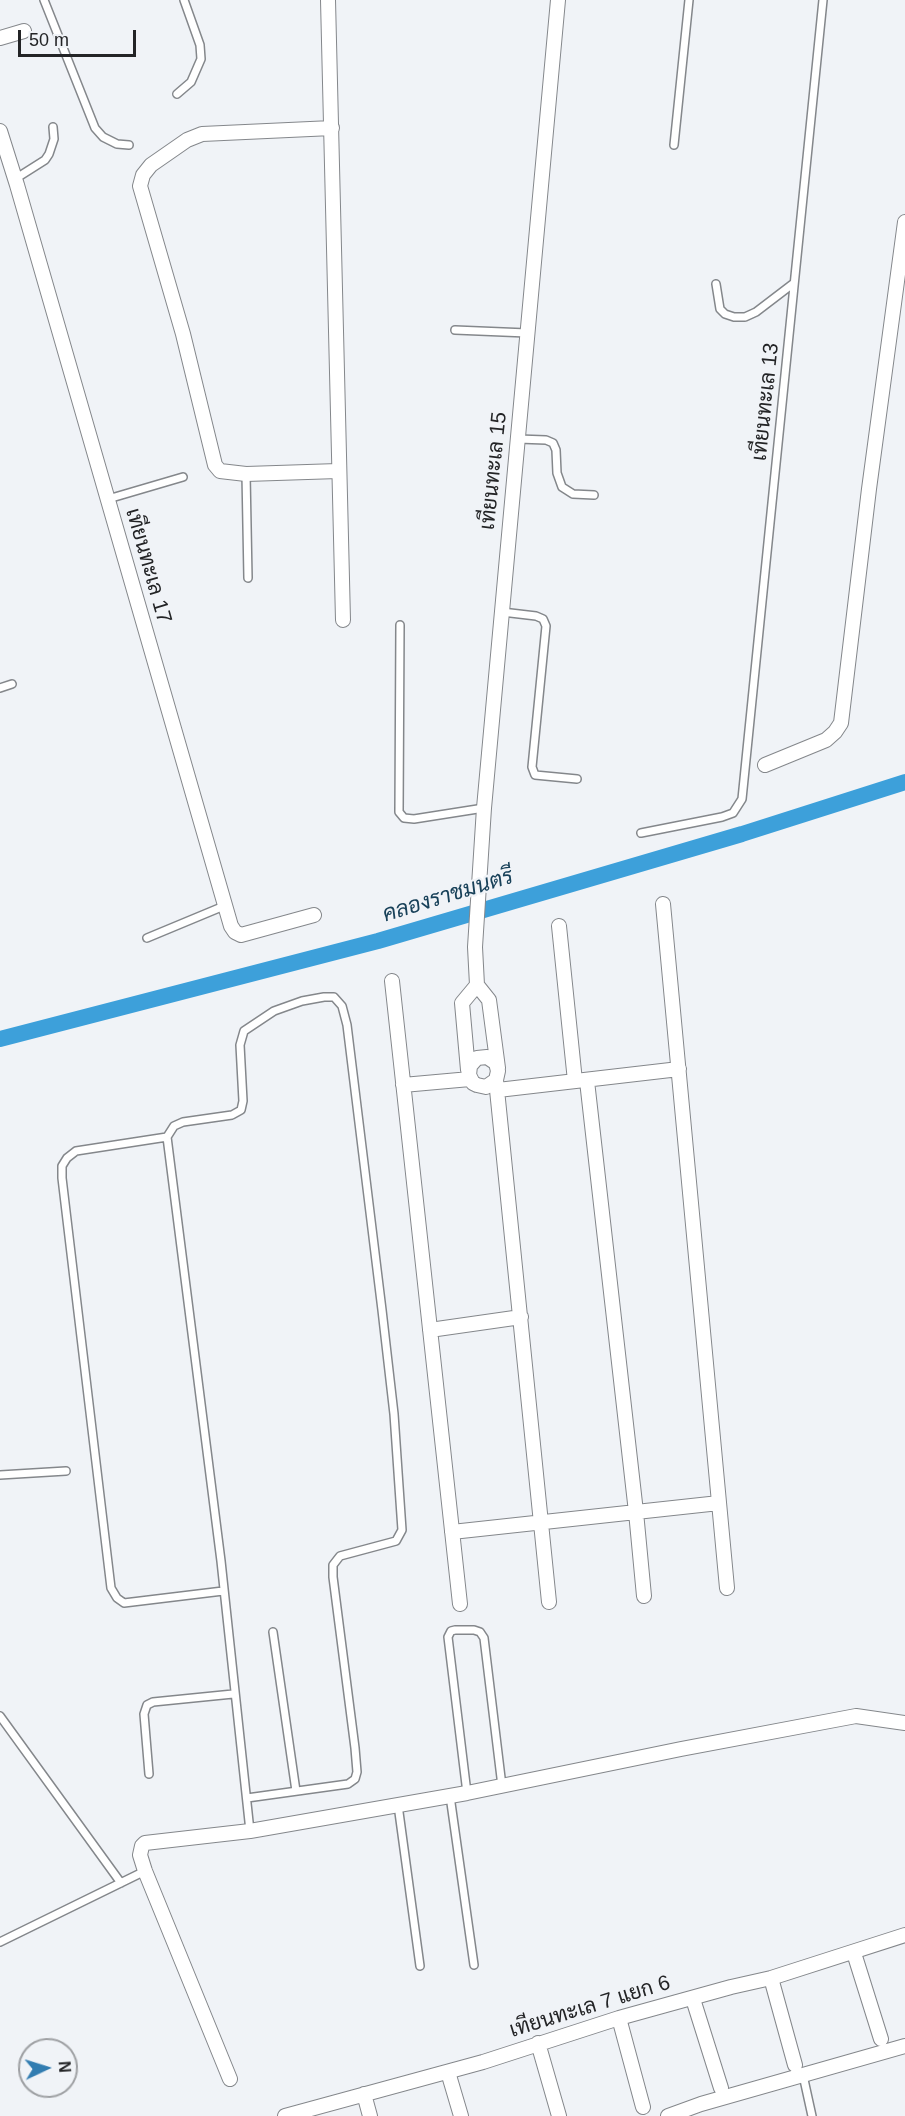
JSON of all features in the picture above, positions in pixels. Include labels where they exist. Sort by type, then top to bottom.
[{"type":"street","points":[[328,0],[343,620]]},
{"type":"street","name":"เทียนทะเล 15","points":[[477,985],[475,947],[484,808],[558,0]]},
{"type":"street","points":[[0,38],[24,31]]},
{"type":"street","points":[[332,128],[202,134],[187,140],[151,165],[143,175],[140,186],[183,333],[215,465],[220,471],[246,474],[338,471]]},
{"type":"street","name":"เทียนทะเล 17","points":[[0,131],[231,926],[241,935],[314,915]]},
{"type":"street","points":[[765,765],[826,740],[841,723],[869,489],[905,222]]},
{"type":"street","points":[[663,904],[727,1588]]},
{"type":"street","points":[[559,926],[636,1512],[644,1596]]},
{"type":"street","points":[[392,981],[460,1604]]},
{"type":"street","points":[[549,1602],[522,1317],[498,1079],[489,1000],[477,985],[462,1003],[469,1075],[481,1087],[490,1086],[498,1079],[581,1081],[679,1069]]},
{"type":"street","points":[[469,1075],[473,1061],[482,1057],[492,1059],[498,1079]]},
{"type":"street","points":[[403,1085],[469,1075]]},
{"type":"street","points":[[430,1330],[522,1317]]},
{"type":"street","points":[[452,1532],[719,1503]]},
{"type":"street","points":[[230,2079],[145,1871],[140,1856],[142,1846],[145,1844],[250,1832],[467,1793],[856,1716],[905,1723]]},
{"type":"street","name":"เทียนทะเล 7 แยก 6","points":[[285,2116],[448,2072],[619,2018],[771,1978],[905,1935]]},
{"type":"street","points":[[854,1953],[881,2039]]},
{"type":"street","points":[[771,1978],[799,2070]]},
{"type":"street","points":[[693,1999],[721,2088]]},
{"type":"street","points":[[619,2018],[643,2107]]},
{"type":"street","points":[[538,2043],[559,2116]]},
{"type":"street","points":[[668,2116],[703,2110],[799,2070],[905,2046]]},
{"type":"street","points":[[448,2072],[461,2116]]},
{"type":"street","points":[[363,2094],[370,2116]]},
{"type":"lane","points":[[44,0],[95,128],[103,137],[117,144],[129,146]]},
{"type":"lane","points":[[177,94],[191,82],[201,59],[200,45],[184,0]]},
{"type":"lane","points":[[674,145],[689,0]]},
{"type":"lane","name":"เทียนทะเล 13","points":[[641,833],[722,817],[733,813],[742,799],[823,0]]},
{"type":"lane","points":[[15,179],[45,160],[50,154],[54,138],[53,127]]},
{"type":"lane","points":[[716,284],[720,309],[725,314],[734,317],[746,317],[794,283]]},
{"type":"lane","points":[[455,330],[528,333]]},
{"type":"lane","points":[[518,439],[546,440],[553,443],[556,450],[557,473],[562,487],[573,494],[594,495]]},
{"type":"lane","points":[[246,474],[248,578]]},
{"type":"lane","points":[[107,499],[183,477]]},
{"type":"lane","points":[[501,612],[536,616],[543,619],[546,626],[532,767],[535,775],[577,778]]},
{"type":"lane","points":[[400,625],[399,812],[404,818],[414,819],[484,808]]},
{"type":"lane","points":[[0,688],[12,684]]},
{"type":"lane","points":[[147,938],[224,906]]},
{"type":"lane","points":[[247,1798],[348,1784],[355,1779],[357,1772],[333,1565],[340,1556],[396,1541],[402,1530],[394,1414],[347,1025],[342,1006],[334,997],[302,1002],[274,1011],[244,1031],[240,1045],[243,1101],[241,1110],[232,1115],[183,1122],[174,1126],[167,1137],[224,1591],[250,1832]]},
{"type":"lane","points":[[167,1137],[76,1151],[67,1158],[62,1166],[110,1576],[113,1593],[124,1603],[224,1591]]},
{"type":"lane","points":[[0,1475],[66,1471]]},
{"type":"lane","points":[[467,1793],[448,1637],[451,1631],[455,1630],[474,1630],[480,1632],[484,1638],[502,1786]]},
{"type":"lane","points":[[273,1632],[296,1791]]},
{"type":"lane","points":[[149,1774],[144,1714],[147,1705],[153,1702],[234,1694]]},
{"type":"lane","points":[[0,1716],[121,1883]]},
{"type":"lane","points":[[450,1796],[474,1965]]},
{"type":"lane","points":[[398,1805],[420,1966]]},
{"type":"lane","points":[[0,1942],[145,1871]]},
{"type":"lane","points":[[799,2070],[812,2116]]},
{"type":"waterway","name":"คลองราชมนตรี","points":[[0,1039],[378,941],[742,834],[905,782]]}]
